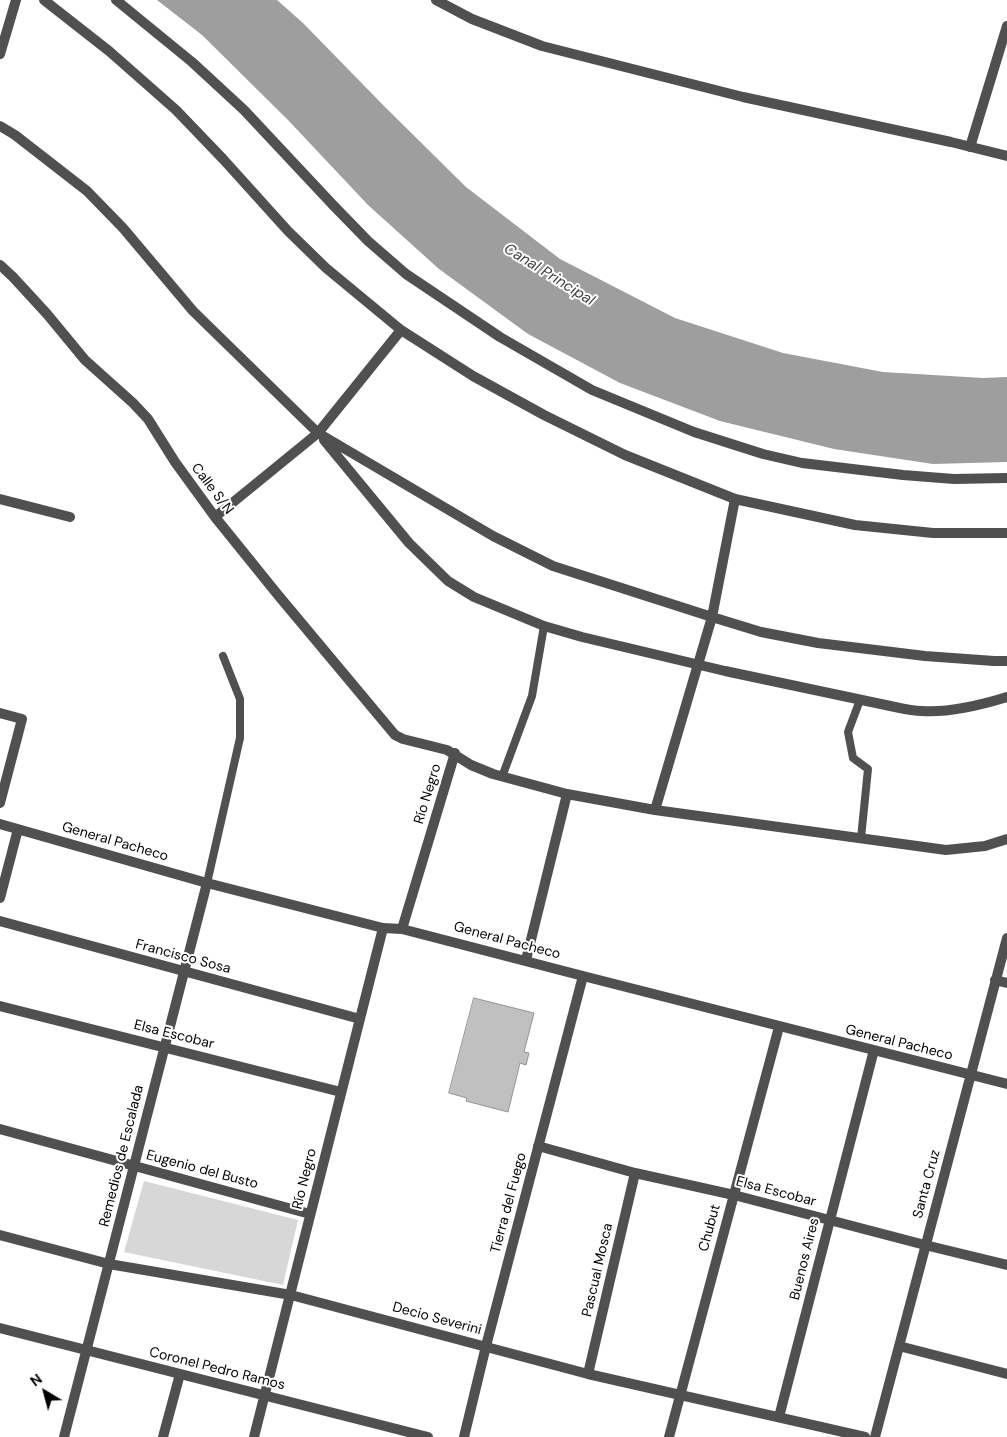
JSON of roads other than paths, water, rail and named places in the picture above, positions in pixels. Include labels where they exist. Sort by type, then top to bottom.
[{"type":"street","points":[[0,54],[16,0]]},
{"type":"street","points":[[44,0],[109,51],[176,110],[313,256],[401,330],[473,376],[544,415],[625,455],[735,499],[855,525],[933,533],[1007,534]]},
{"type":"street","points":[[116,0],[192,62],[244,110],[368,241],[406,274],[500,337],[592,390],[694,432],[763,454],[802,463],[954,479],[1007,478]]},
{"type":"street","points":[[436,0],[472,19],[542,46],[743,97],[1007,156]]},
{"type":"street","points":[[970,147],[1007,26]]},
{"type":"street","points":[[0,126],[47,159],[87,192],[123,228],[193,311],[318,433],[409,543],[448,580],[474,597],[544,626],[582,637],[860,700],[923,712],[984,704],[1007,697]]},
{"type":"street","name":"Calle S/N","points":[[0,265],[47,314],[85,360],[148,419],[175,462],[215,517],[278,596],[395,735],[403,739],[455,753]]},
{"type":"street","points":[[215,517],[318,433],[401,330]]},
{"type":"street","points":[[318,433],[493,536],[545,562],[761,632],[818,643],[925,656],[1007,661]]},
{"type":"street","points":[[0,499],[70,517]]},
{"type":"street","points":[[655,810],[712,617],[735,499]]},
{"type":"street","points":[[0,713],[22,719],[0,803]]},
{"type":"street","points":[[455,753],[480,770],[502,777],[567,794],[655,810],[946,850],[985,846],[1007,840]]},
{"type":"street","name":"Río Negro","points":[[402,929],[455,753]]},
{"type":"street","points":[[526,960],[567,794]]},
{"type":"street","name":"General Pacheco","points":[[0,824],[207,883],[383,928],[402,929],[526,960],[1007,1084]]},
{"type":"street","points":[[0,898],[18,829]]},
{"type":"street","name":"Remedios de Escalada","points":[[64,1437],[207,883]]},
{"type":"street","name":"Francisco Sosa","points":[[0,921],[360,1019]]},
{"type":"street","name":"Río Negro","points":[[254,1437],[383,928]]},
{"type":"street","name":"Santa Cruz","points":[[875,1437],[1007,938]]},
{"type":"street","name":"Tierra del Fuego","points":[[464,1437],[583,976]]},
{"type":"street","points":[[995,980],[1007,983]]},
{"type":"street","name":"Elsa Escobar","points":[[0,1006],[341,1092]]},
{"type":"street","name":"Chubut","points":[[669,1437],[779,1026]]},
{"type":"street","name":"Buenos Aires","points":[[779,1417],[874,1050]]},
{"type":"street","name":"Eugenio del Busto","points":[[0,1130],[310,1214]]},
{"type":"street","name":"Elsa Escobar","points":[[538,1146],[635,1173],[734,1195],[925,1245],[1007,1264]]},
{"type":"street","name":"Pascual Mosca","points":[[588,1374],[635,1173]]},
{"type":"street","name":"Decio Severini","points":[[0,1235],[109,1264],[291,1295],[588,1374],[865,1437]]},
{"type":"street","name":"Coronel Pedro Ramos","points":[[0,1328],[428,1437]]},
{"type":"street","points":[[899,1346],[1007,1374]]},
{"type":"street","points":[[163,1437],[180,1374]]},
{"type":"lane","points":[[502,777],[532,696],[544,626]]},
{"type":"lane","points":[[207,883],[240,738],[240,699],[223,656]]},
{"type":"lane","points":[[860,700],[848,732],[853,758],[868,769],[862,838]]},
{"type":"water","name":"Canal Principal","points":[[157,0],[277,0],[303,23],[466,187],[560,259],[675,318],[783,353],[883,372],[983,378],[1007,377],[1007,462],[933,464],[834,449],[720,421],[620,383],[528,334],[439,269],[368,205],[288,120],[202,35]]}]
